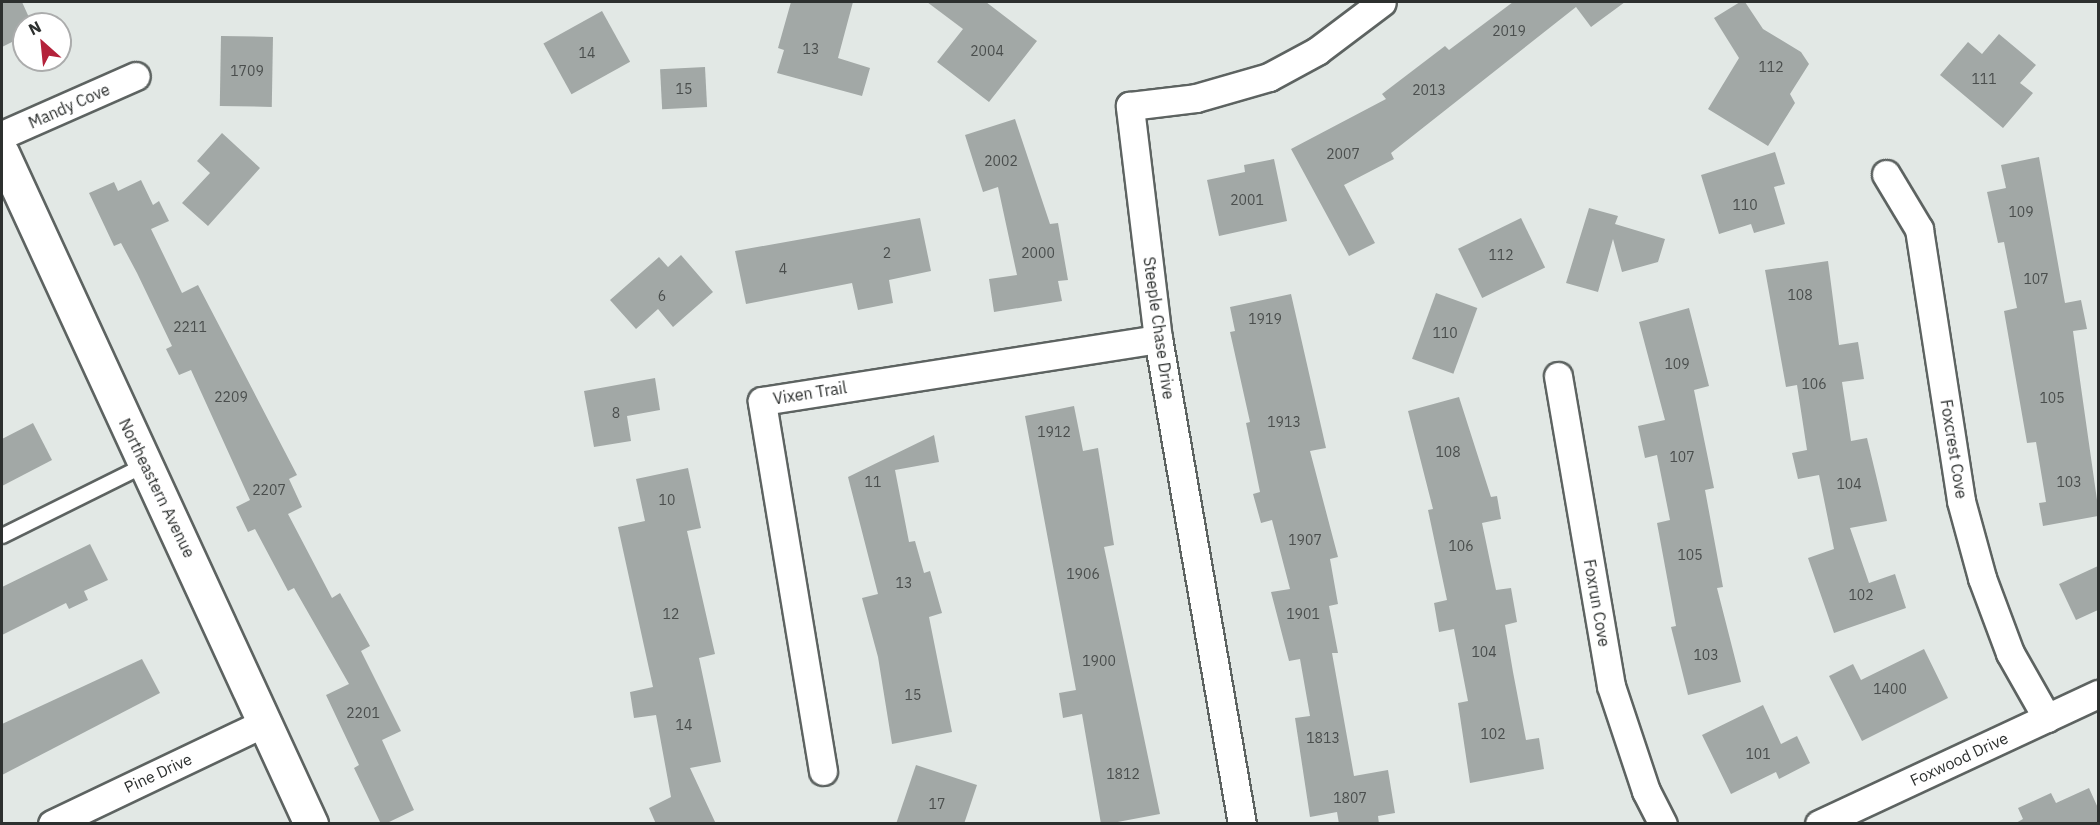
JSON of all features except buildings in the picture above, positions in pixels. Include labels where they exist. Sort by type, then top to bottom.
[{"type":"street","name":"Steeple Chase Drive","points":[[1242,824],[1158,339],[1130,106],[1196,98],[1269,77],[1317,51],[1382,2]]},
{"type":"street","name":"Mandy Cove","points":[[2,135],[136,76]]},
{"type":"street","name":"Northeastern Avenue","points":[[2,153],[311,824]]},
{"type":"street","name":"Foxcrest Cove","points":[[1886,174],[1919,229],[1961,501],[1982,578],[2010,652],[2047,718]]},
{"type":"street","name":"Vixen Trail","points":[[823,771],[762,401],[1158,339]]},
{"type":"street","name":"Foxrun Cove","points":[[1558,376],[1611,686],[1642,780],[1663,824]]},
{"type":"street","name":"Foxwood Drive","points":[[1819,824],[2098,694]]},
{"type":"street","name":"Pine Drive","points":[[52,824],[264,723]]},
{"type":"lane","points":[[2,536],[145,465]]}]
